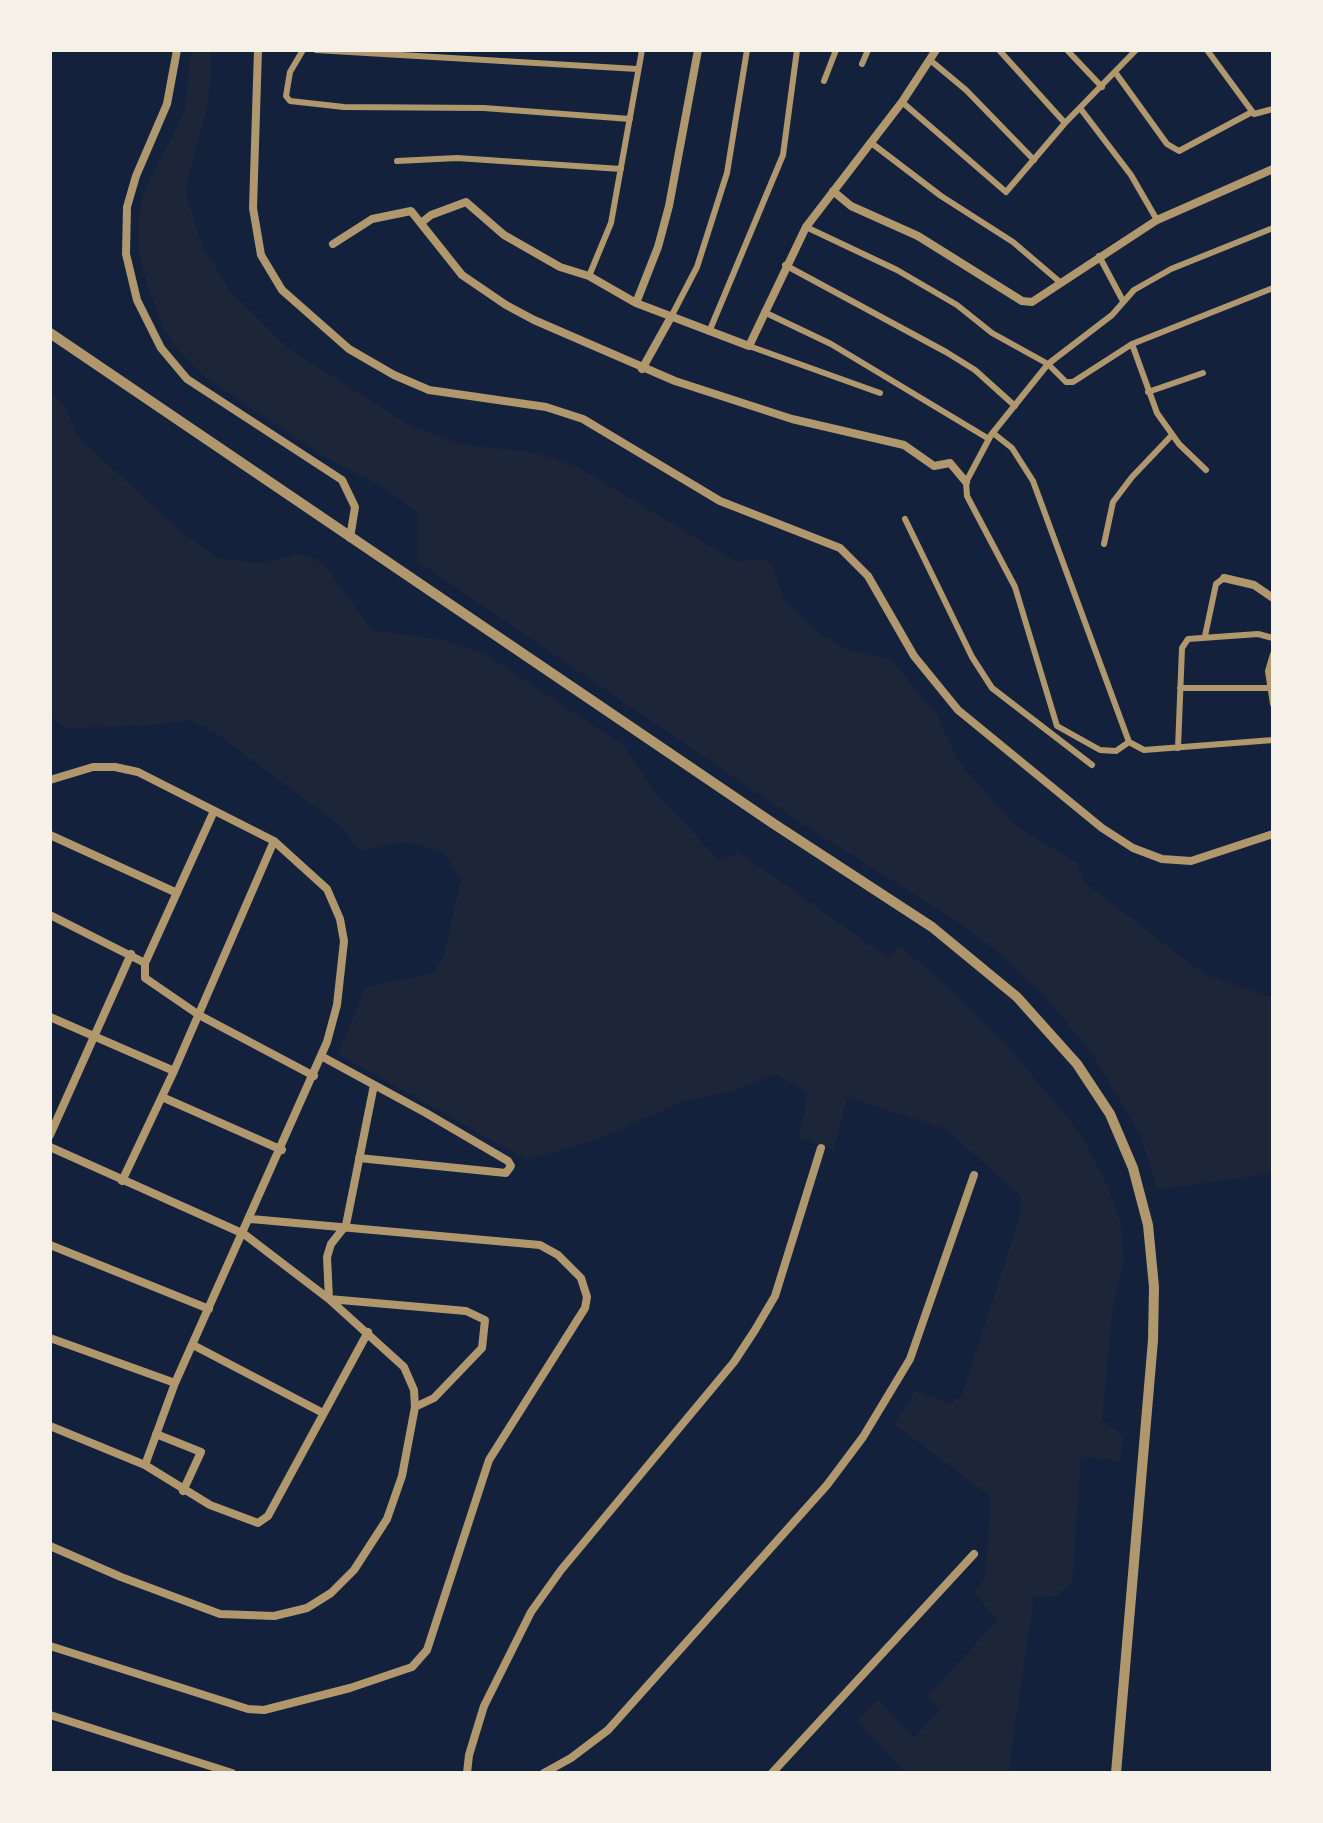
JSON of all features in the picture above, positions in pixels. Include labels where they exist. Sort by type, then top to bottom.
[{"type":"street","points":[[177,50],[167,104],[136,176],[127,207],[126,254],[137,300],[161,348],[187,379],[342,480],[355,507],[350,538]]},
{"type":"street","points":[[258,50],[253,208],[261,255],[282,290],[349,349],[429,390],[546,407],[583,419],[720,501],[840,548],[868,576],[914,656],[958,710],[1102,828],[1133,848],[1162,859],[1191,861],[1273,834]]},
{"type":"street","points":[[303,50],[290,72],[286,96],[290,101],[344,107],[496,109],[630,119]]},
{"type":"street","points":[[316,50],[637,69]]},
{"type":"street","points":[[589,276],[611,223],[642,50]]},
{"type":"street","points":[[636,303],[658,247],[669,206],[698,50]]},
{"type":"street","points":[[642,369],[697,267],[727,173],[747,50]]},
{"type":"street","points":[[709,332],[783,155],[797,50]]},
{"type":"street","points":[[824,81],[836,50]]},
{"type":"street","points":[[862,64],[868,50]]},
{"type":"street","points":[[749,346],[785,265],[806,227],[902,102],[936,50]]},
{"type":"street","points":[[999,50],[1065,123]]},
{"type":"street","points":[[1067,50],[1102,87]]},
{"type":"street","points":[[1207,50],[1252,112]]},
{"type":"street","points":[[902,102],[1002,192],[1009,191],[1065,123],[1135,51]]},
{"type":"street","points":[[930,60],[966,90],[1034,160]]},
{"type":"street","points":[[1115,72],[1167,144],[1179,151],[1252,112],[1262,114],[1273,109]]},
{"type":"street","points":[[1080,108],[1131,175],[1157,220]]},
{"type":"street","points":[[870,142],[941,196],[1013,242],[1061,283]]},
{"type":"street","points":[[397,161],[457,158],[621,169]]},
{"type":"street","points":[[833,191],[851,206],[888,221],[971,267],[1022,301],[1036,300],[1157,220],[1273,169]]},
{"type":"street","points":[[421,223],[458,202],[466,202],[504,235],[530,251],[560,267],[589,276],[636,303],[880,393]]},
{"type":"street","points":[[333,244],[372,219],[399,211],[411,211],[453,266],[493,297],[642,369],[792,419],[904,445],[934,466],[950,463],[966,482]]},
{"type":"street","points":[[806,227],[909,277],[957,305],[992,333],[1048,364],[1070,382],[1132,344],[1273,288]]},
{"type":"street","points":[[1129,742],[1116,751],[1100,750],[1057,726],[1015,587],[967,496],[966,482],[991,436],[1048,364],[1112,315],[1123,301],[1171,269],[1273,228]]},
{"type":"street","points":[[1099,256],[1123,301]]},
{"type":"street","points":[[785,265],[946,352],[975,370],[1015,406]]},
{"type":"street","points":[[764,312],[831,344],[1012,448],[1033,481],[1129,742],[1144,750],[1273,740]]},
{"type":"street","points":[[50,333],[942,934],[990,972],[1038,1018],[1094,1088],[1123,1142],[1142,1194],[1154,1287],[1153,1340],[1116,1773]]},
{"type":"street","points":[[1132,344],[1148,392],[1172,435],[1206,470]]},
{"type":"street","points":[[1148,392],[1203,373]]},
{"type":"street","points":[[1104,544],[1108,514],[1118,495],[1172,435]]},
{"type":"street","points":[[905,519],[972,657],[992,688],[1092,765]]},
{"type":"street","points":[[1205,636],[1216,584],[1224,578],[1254,585],[1273,598]]},
{"type":"street","points":[[1178,748],[1182,648],[1188,639],[1205,636],[1273,638]]},
{"type":"street","points":[[1273,654],[1268,671],[1273,704]]},
{"type":"street","points":[[1180,688],[1270,688]]},
{"type":"street","points":[[1049,731],[1057,726]]},
{"type":"street","points":[[50,780],[93,767],[115,767],[138,772],[274,841],[327,889],[340,919],[343,964],[337,1005],[314,1076],[175,1383],[145,1465]]},
{"type":"street","points":[[214,811],[145,963],[145,978],[151,986],[199,1015],[314,1076]]},
{"type":"street","points":[[50,835],[177,893]]},
{"type":"street","points":[[122,1181],[174,1071],[274,841]]},
{"type":"street","points":[[50,915],[145,963]]},
{"type":"street","points":[[50,1135],[131,954]]},
{"type":"street","points":[[50,1017],[174,1071]]},
{"type":"street","points":[[321,1056],[508,1161],[510,1170],[506,1173],[359,1158]]},
{"type":"street","points":[[329,1299],[327,1257],[331,1244],[346,1225],[374,1085]]},
{"type":"street","points":[[162,1097],[282,1150]]},
{"type":"street","points":[[50,1147],[244,1234],[329,1299],[404,1367],[414,1390],[415,1407],[402,1476],[387,1519],[354,1570],[331,1593],[307,1608],[274,1616],[220,1614],[121,1577],[50,1546]]},
{"type":"street","points":[[467,1773],[469,1755],[484,1706],[538,1601],[755,1330],[775,1296],[821,1148]]},
{"type":"street","points":[[544,1773],[571,1758],[608,1730],[827,1485],[863,1437],[910,1359],[974,1175]]},
{"type":"street","points":[[50,1646],[248,1709],[264,1710],[350,1688],[412,1667],[427,1650],[489,1460],[585,1308],[585,1288],[581,1278],[558,1255],[540,1245],[346,1225],[251,1219]]},
{"type":"street","points":[[50,1245],[209,1309]]},
{"type":"street","points":[[329,1299],[466,1311],[485,1320],[482,1348],[434,1398],[415,1407]]},
{"type":"street","points":[[50,1426],[145,1465],[183,1491],[253,1524],[262,1521],[368,1332]]},
{"type":"street","points":[[50,1338],[175,1383]]},
{"type":"street","points":[[193,1345],[323,1413]]},
{"type":"street","points":[[156,1434],[201,1452],[183,1491]]},
{"type":"street","points":[[772,1773],[974,1554]]},
{"type":"street","points":[[50,1715],[232,1773]]},
{"type":"shaded area","points":[[191,50],[210,50],[211,72],[207,109],[186,185],[188,201],[203,248],[231,292],[289,349],[409,425],[459,444],[537,453],[578,467],[737,562],[762,558],[772,564],[783,598],[821,635],[849,650],[892,660],[938,717],[958,761],[1015,825],[1075,862],[1085,883],[1207,975],[1273,998],[1273,1173],[1158,1190],[1140,1135],[1092,1054],[1049,1001],[1003,956],[955,920],[801,823],[417,561],[417,512],[381,486],[325,457],[205,377],[177,349],[164,329],[148,288],[139,253],[138,226],[143,194],[185,111]]},
{"type":"shaded area","points":[[50,392],[66,407],[78,437],[179,530],[219,559],[261,563],[294,555],[310,556],[326,567],[372,630],[445,640],[486,655],[623,745],[655,792],[718,859],[740,853],[890,959],[898,945],[936,976],[1006,1044],[1080,1133],[1107,1184],[1120,1221],[1124,1260],[1113,1306],[1102,1419],[1123,1437],[1120,1461],[1081,1457],[1072,1582],[1055,1597],[1034,1596],[1008,1773],[906,1773],[857,1721],[878,1699],[914,1738],[939,1711],[927,1696],[998,1620],[973,1592],[985,1578],[991,1497],[894,1424],[915,1391],[951,1404],[962,1395],[1020,1216],[1020,1196],[946,1129],[848,1097],[833,1150],[799,1137],[808,1093],[776,1074],[729,1092],[681,1102],[599,1139],[527,1160],[338,1054],[366,987],[433,973],[443,958],[461,880],[443,851],[404,842],[359,851],[342,827],[217,734],[190,720],[157,725],[65,728],[50,717]]}]
